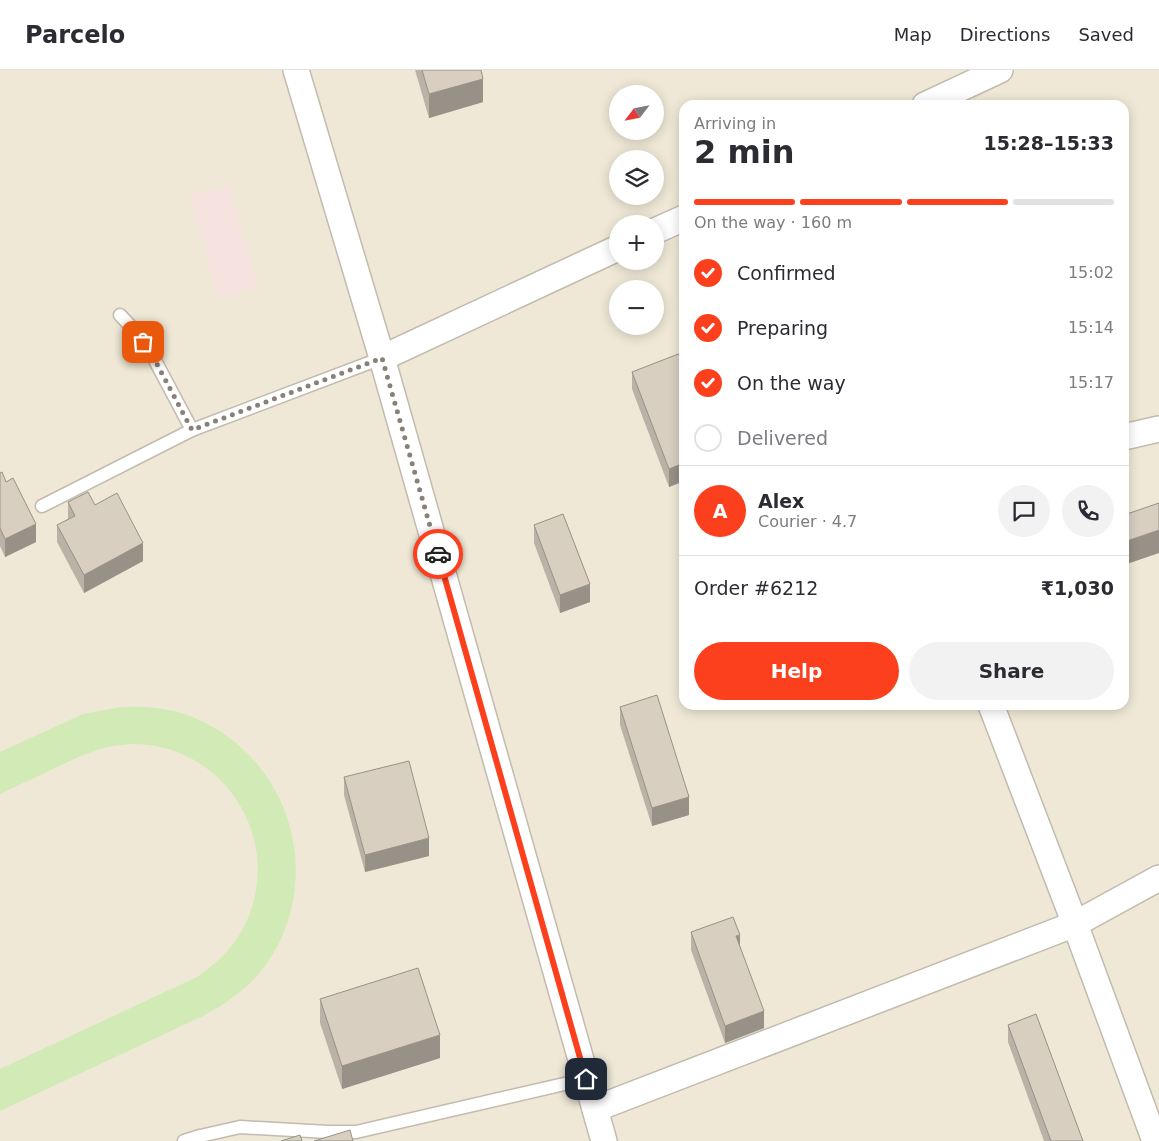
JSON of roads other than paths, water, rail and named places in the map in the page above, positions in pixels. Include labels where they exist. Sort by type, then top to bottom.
[{"type":"street","points":[[296,70],[382,358],[604,1141]]},
{"type":"street","points":[[937,100],[1000,70]]},
{"type":"street","points":[[664,227],[679,220]]},
{"type":"street","points":[[382,358],[609,252]]},
{"type":"street","points":[[1129,436],[1159,429]]},
{"type":"street","points":[[993,710],[1155,1141]]},
{"type":"street","points":[[595,1109],[1074,924],[1159,878]]},
{"type":"lane","points":[[120,315],[150,351],[192,430]]},
{"type":"lane","points":[[42,506],[192,430],[382,358]]},
{"type":"lane","points":[[184,1141],[240,1127],[356,1132],[586,1079]]}]
